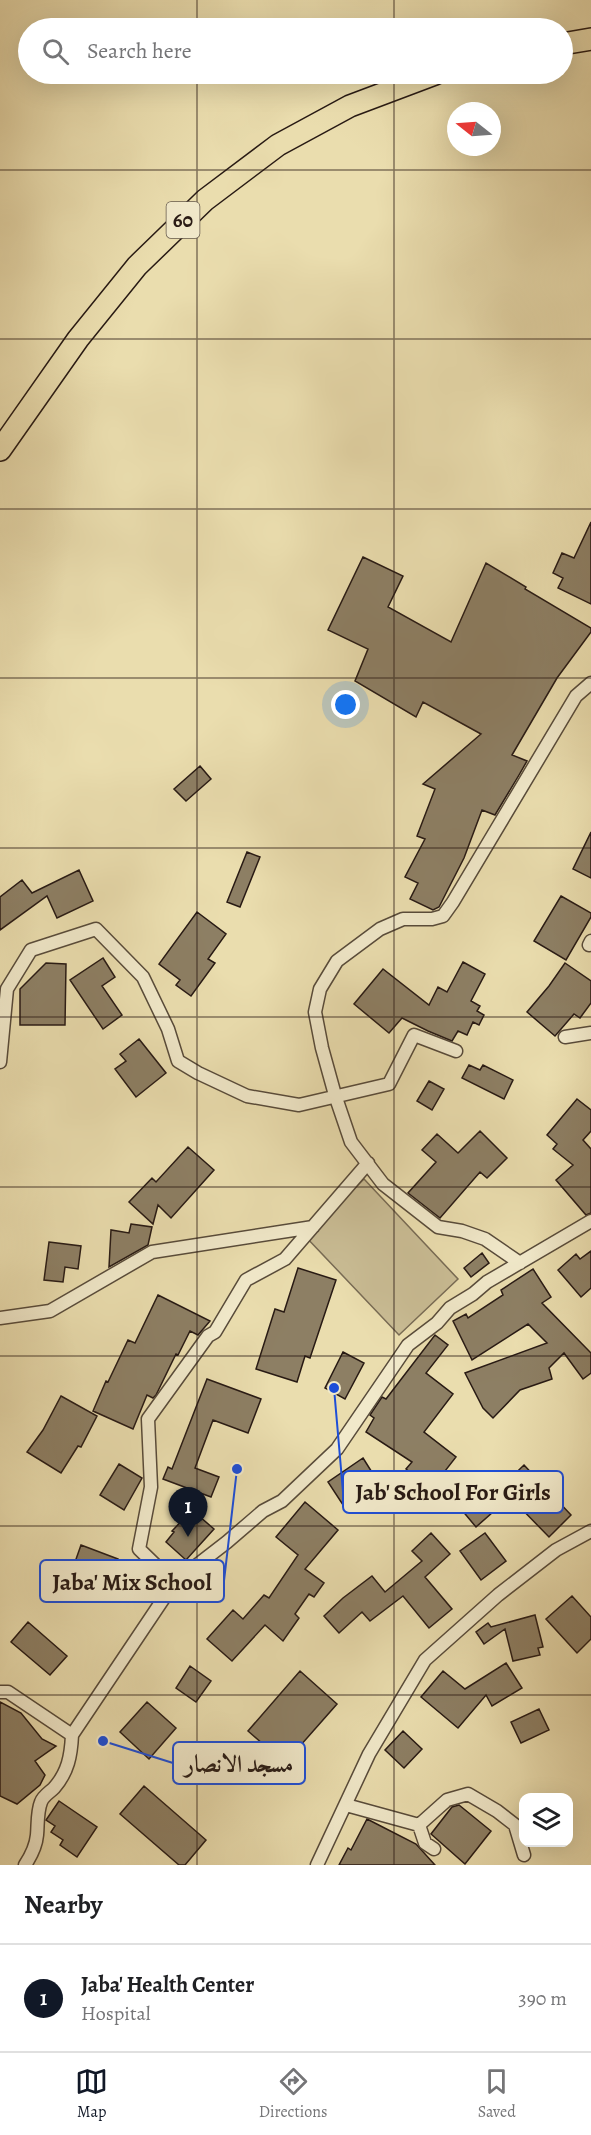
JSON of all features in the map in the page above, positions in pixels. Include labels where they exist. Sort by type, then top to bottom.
[{"type":"highway","points":[[573,42],[591,39]]},
{"type":"highway","name":"60","points":[[0,450],[78,339],[137,266],[205,200],[289,140],[350,106],[408,84]]},
{"type":"street","points":[[520,1263],[485,1239],[462,1231],[438,1227],[383,1184],[351,1142],[335,1095],[315,1012],[320,988],[337,961],[380,929],[395,922],[403,919],[432,919],[443,916],[576,696],[591,683]]},
{"type":"street","points":[[0,1062],[7,989],[31,950],[96,929],[143,977],[168,1029],[178,1061],[247,1096],[299,1105],[389,1084],[414,1035],[456,1051]]},
{"type":"street","points":[[565,1037],[591,1033]]},
{"type":"street","points":[[174,1583],[139,1549],[151,1487],[148,1419],[208,1336],[215,1332],[246,1280],[285,1259],[368,1163]]},
{"type":"street","points":[[25,1865],[32,1855],[37,1837],[41,1801],[66,1771],[71,1754],[72,1735],[174,1583],[263,1511],[282,1501],[337,1449],[408,1346],[450,1308],[487,1282],[591,1221]]},
{"type":"street","points":[[0,1318],[50,1311],[152,1252],[313,1227]]},
{"type":"street","points":[[317,1865],[369,1754],[425,1660],[498,1595],[556,1550],[591,1531]]},
{"type":"street","points":[[0,1692],[8,1692],[72,1735]]},
{"type":"street","points":[[419,1825],[447,1800],[468,1794],[515,1825],[524,1855]]},
{"type":"street","points":[[346,1805],[419,1825]]},
{"type":"street","points":[[419,1825],[425,1843],[434,1849]]},
{"type":"shaded area","points":[[364,1179],[458,1279],[399,1335],[305,1236]]},
{"type":"building","points":[[591,522],[591,604],[558,588],[563,578],[553,573],[562,553],[574,558]]},
{"type":"building","points":[[363,557],[403,576],[388,607],[451,642],[486,563],[591,628],[591,632],[557,678],[512,755],[527,761],[495,815],[482,810],[464,858],[439,907],[433,910],[410,899],[418,883],[405,877],[425,839],[417,836],[435,789],[423,784],[481,734],[423,702],[416,717],[355,681],[368,649],[328,630]]},
{"type":"building","points":[[200,766],[211,779],[186,801],[174,789]]},
{"type":"building","points":[[591,832],[591,878],[573,869]]},
{"type":"building","points":[[247,852],[260,857],[240,907],[227,902]]},
{"type":"building","points":[[79,870],[93,901],[57,918],[47,896],[0,930],[0,897],[22,880],[32,893]]},
{"type":"building","points":[[561,896],[591,913],[591,917],[566,960],[534,941]]},
{"type":"building","points":[[197,912],[226,934],[208,959],[215,963],[191,996],[176,985],[180,980],[159,964]]},
{"type":"building","points":[[103,958],[115,977],[102,986],[122,1015],[103,1029],[70,980]]},
{"type":"building","points":[[463,962],[485,974],[471,1001],[480,1006],[477,1011],[484,1015],[479,1025],[473,1022],[467,1035],[458,1031],[452,1041],[402,1018],[389,1033],[354,1004],[383,969],[429,1005],[438,987],[447,992]]},
{"type":"building","points":[[46,963],[66,964],[65,1025],[20,1025],[20,989]]},
{"type":"building","points":[[565,963],[591,981],[591,1003],[580,1018],[574,1014],[555,1036],[527,1012]]},
{"type":"building","points":[[139,1039],[166,1073],[136,1097],[115,1069],[126,1061],[120,1054]]},
{"type":"building","points":[[469,1065],[480,1070],[483,1065],[513,1080],[504,1099],[462,1078]]},
{"type":"building","points":[[429,1081],[444,1089],[432,1110],[417,1101]]},
{"type":"building","points":[[577,1099],[591,1110],[591,1131],[583,1140],[591,1149],[591,1213],[586,1215],[556,1180],[573,1165],[553,1149],[557,1144],[547,1135]]},
{"type":"building","points":[[480,1131],[507,1158],[487,1178],[480,1172],[440,1218],[408,1193],[436,1162],[422,1150],[437,1134],[458,1153]]},
{"type":"building","points":[[188,1147],[214,1170],[171,1218],[158,1205],[153,1224],[129,1202],[152,1178],[156,1182]]},
{"type":"building","points":[[131,1224],[152,1227],[148,1245],[109,1267],[111,1230],[129,1233]]},
{"type":"building","points":[[49,1242],[81,1246],[78,1269],[65,1267],[63,1282],[44,1280]]},
{"type":"building","points":[[591,1251],[591,1288],[581,1297],[558,1270],[576,1254],[580,1259]]},
{"type":"building","points":[[482,1253],[489,1263],[471,1277],[464,1268]]},
{"type":"building","points":[[298,1268],[336,1280],[310,1358],[305,1356],[297,1382],[256,1369],[275,1309],[284,1312]]},
{"type":"building","points":[[533,1269],[551,1297],[542,1303],[591,1353],[591,1373],[583,1379],[564,1353],[549,1368],[552,1379],[520,1390],[493,1418],[483,1408],[465,1373],[547,1343],[528,1324],[472,1360],[453,1321],[466,1314],[468,1318],[503,1295],[501,1290]]},
{"type":"building","points":[[158,1295],[210,1321],[198,1335],[190,1331],[156,1395],[153,1398],[147,1395],[133,1429],[93,1411],[128,1340],[135,1343]]},
{"type":"building","points":[[435,1335],[448,1345],[426,1373],[453,1394],[424,1432],[456,1457],[431,1489],[406,1469],[412,1462],[366,1432],[374,1418],[370,1415],[382,1397],[386,1399]]},
{"type":"building","points":[[343,1352],[364,1363],[345,1399],[325,1388]]},
{"type":"building","points":[[207,1379],[261,1399],[248,1433],[213,1420],[195,1468],[219,1477],[211,1497],[163,1479],[168,1467],[172,1469]]},
{"type":"building","points":[[61,1396],[97,1416],[81,1447],[78,1446],[61,1473],[27,1452],[43,1430]]},
{"type":"building","points":[[363,1458],[380,1485],[345,1508],[328,1482]]},
{"type":"building","points":[[119,1464],[142,1478],[124,1510],[100,1495]]},
{"type":"building","points":[[524,1465],[571,1515],[549,1537],[510,1497],[476,1527],[456,1503],[484,1479],[495,1493]]},
{"type":"building","points":[[305,1502],[338,1530],[305,1569],[324,1583],[314,1597],[309,1594],[295,1614],[299,1618],[283,1641],[265,1625],[232,1661],[207,1639],[233,1610],[243,1619],[264,1595],[269,1598],[298,1555],[276,1537]]},
{"type":"building","points":[[192,1510],[214,1529],[186,1560],[166,1542],[174,1532],[172,1531]]},
{"type":"building","points":[[431,1533],[450,1554],[425,1577],[452,1609],[429,1628],[403,1596],[370,1621],[362,1612],[339,1633],[324,1616],[372,1576],[385,1592],[422,1561],[412,1551]]},
{"type":"building","points":[[485,1533],[506,1561],[481,1580],[460,1551]]},
{"type":"building","points":[[81,1545],[118,1559],[108,1589],[85,1581],[82,1587],[68,1582]]},
{"type":"building","points":[[572,1596],[591,1617],[591,1639],[577,1653],[546,1619]]},
{"type":"building","points":[[535,1615],[543,1647],[538,1648],[540,1655],[513,1661],[505,1629],[484,1644],[476,1632],[488,1623],[491,1627]]},
{"type":"building","points":[[28,1622],[67,1656],[50,1675],[11,1642]]},
{"type":"building","points":[[506,1663],[522,1688],[492,1706],[486,1695],[458,1728],[421,1697],[443,1671],[465,1689]]},
{"type":"building","points":[[190,1666],[211,1681],[196,1702],[176,1688]]},
{"type":"building","points":[[300,1671],[337,1704],[285,1763],[248,1731]]},
{"type":"building","points":[[0,1702],[21,1713],[42,1739],[56,1746],[35,1761],[45,1775],[40,1785],[17,1804],[0,1796]]},
{"type":"building","points":[[147,1702],[176,1728],[149,1759],[120,1732]]},
{"type":"building","points":[[539,1709],[549,1730],[521,1743],[511,1722]]},
{"type":"building","points":[[403,1731],[422,1749],[404,1768],[385,1750]]},
{"type":"building","points":[[144,1786],[206,1840],[185,1865],[179,1865],[120,1814]]},
{"type":"building","points":[[59,1801],[97,1827],[77,1857],[60,1845],[63,1840],[51,1832],[55,1826],[46,1820]]},
{"type":"building","points":[[459,1805],[491,1831],[465,1864],[431,1834],[452,1807]]},
{"type":"building","points":[[367,1819],[416,1844],[435,1865],[339,1865],[348,1848],[351,1850]]},
{"type":"place","name":"Jab' School For Girls","points":[[334,1388]]},
{"type":"place","name":"Jaba' Mix School","points":[[237,1469]]},
{"type":"place","name":"Jaba' Health Center","points":[[188,1537]]},
{"type":"place","name":"مسجد الانصار","points":[[103,1741]]}]
